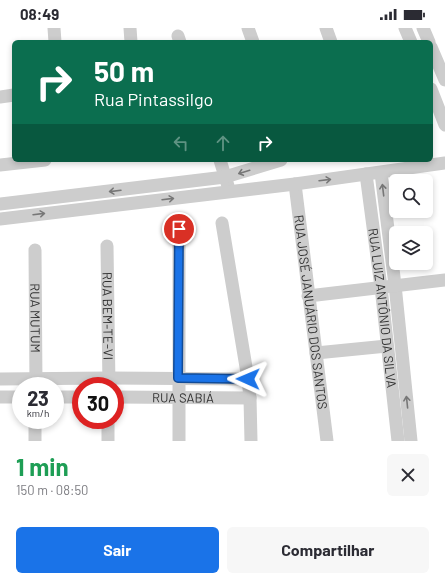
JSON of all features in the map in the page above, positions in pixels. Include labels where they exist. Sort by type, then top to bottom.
[{"type":"street","points":[[54,28],[56,40]]},
{"type":"street","points":[[130,28],[131,40]]},
{"type":"street","points":[[248,28],[252,40]]},
{"type":"street","points":[[326,28],[330,40]]},
{"type":"street","points":[[405,28],[410,40]]},
{"type":"street","points":[[423,28],[428,40]]},
{"type":"street","points":[[433,52],[445,80]]},
{"type":"street","points":[[0,97],[12,95]]},
{"type":"street","points":[[433,100],[435,111],[445,125]]},
{"type":"street","points":[[0,165],[27,162]]},
{"type":"street","points":[[221,162],[230,191]]},
{"type":"street","points":[[0,204],[225,177],[274,162]]},
{"type":"street","points":[[0,219],[295,184],[445,163]]},
{"type":"street","name":"RUA LUIZ ANTÔNIO DA SILVA","points":[[381,172],[395,285],[411,441]]},
{"type":"street","name":"RUA LUIZ ANTÔNIO DA SILVA","points":[[366,174],[381,287],[398,441]]},
{"type":"street","name":"RUA JOSÉ JANUÁRIO DOS SANTOS","points":[[295,184],[327,441]]},
{"type":"street","points":[[60,198],[62,212]]},
{"type":"street","points":[[222,224],[248,379],[251,441]]},
{"type":"street","points":[[179,229],[179,441]]},
{"type":"street","name":"RUA BEM-TE-VI","points":[[107,246],[109,377]]},
{"type":"street","name":"RUA MUTUM","points":[[35,250],[36,377]]},
{"type":"street","points":[[308,296],[445,280]]},
{"type":"street","points":[[316,353],[387,346]]},
{"type":"street","name":"RUA SABIÁ","points":[[124,381],[178,378],[248,379]]},
{"type":"street","name":"RUA SABIÁ","points":[[0,379],[12,380]]},
{"type":"street","points":[[0,397],[12,397]]},
{"type":"street","name":"RUA SABIÁ","points":[[124,397],[250,398]]},
{"type":"street","points":[[35,429],[35,441]]},
{"type":"street","points":[[108,429],[108,441]]},
{"type":"route","points":[[179,229],[178,378],[248,379]]}]
